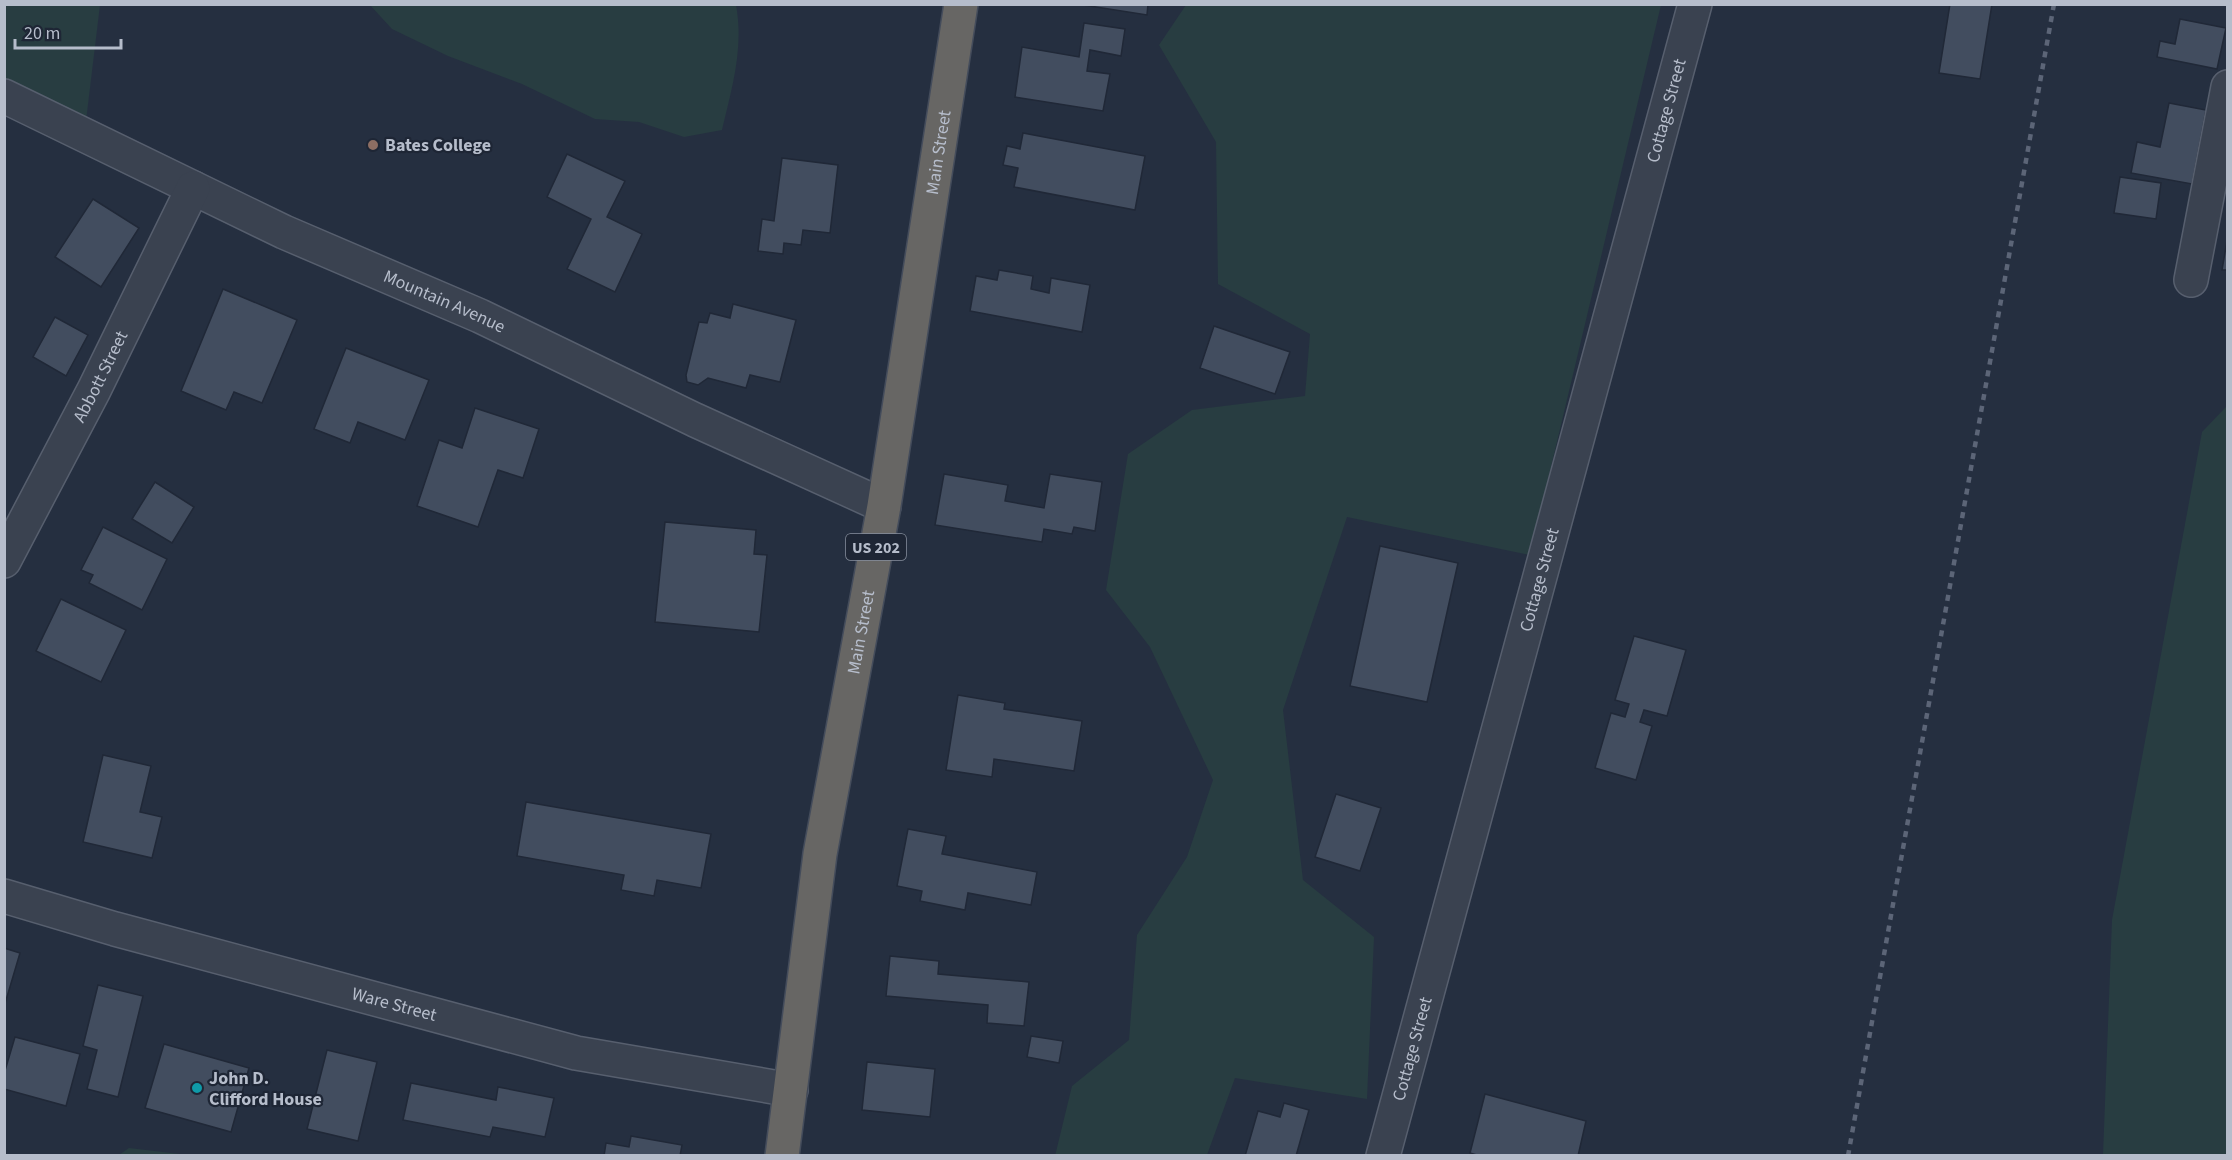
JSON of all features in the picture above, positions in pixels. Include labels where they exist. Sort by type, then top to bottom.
[{"type":"highway","name":"Main Street","points":[[782,1155],[820,854],[884,506],[961,4]]},
{"type":"street","name":"Cottage Street","points":[[1383,1155],[1695,4]]},
{"type":"street","points":[[2191,280],[2228,87]]},
{"type":"street","name":"Mountain Avenue","points":[[4,96],[284,231],[480,316],[695,420],[884,506]]},
{"type":"street","name":"Abbott Street","points":[[4,561],[94,390],[193,188]]},
{"type":"street","name":"Ware Street","points":[[4,896],[115,929],[576,1053],[790,1090]]},
{"type":"green space","points":[[5,5],[100,5],[86,121],[5,82]]},
{"type":"green space","points":[[370,5],[736,5],[738,52],[722,130],[684,137],[639,122],[595,119],[522,84],[448,56],[392,29]]},
{"type":"green space","points":[[1186,5],[1661,5],[1530,555],[1347,517],[1283,710],[1303,880],[1374,937],[1367,1099],[1235,1078],[1207,1155],[1055,1156],[1072,1086],[1129,1040],[1137,935],[1187,857],[1213,780],[1150,647],[1106,590],[1128,454],[1192,410],[1305,396],[1310,334],[1218,284],[1216,142],[1159,45]]},
{"type":"green space","points":[[2227,406],[2227,1155],[2103,1155],[2112,920],[2202,432]]},
{"type":"green space","points":[[129,1148],[188,1155],[119,1155]]},
{"type":"building","points":[[1077,4],[1148,4],[1147,15]]},
{"type":"building","points":[[1950,4],[1992,4],[1980,79],[1939,73]]},
{"type":"building","points":[[2180,19],[2226,28],[2217,69],[2157,57],[2160,41],[2175,44]]},
{"type":"building","points":[[1084,23],[1125,29],[1121,56],[1090,50],[1087,71],[1110,74],[1103,111],[1015,97],[1022,47],[1079,57]]},
{"type":"building","points":[[2169,103],[2206,110],[2192,184],[2131,173],[2137,142],[2160,147]]},
{"type":"building","points":[[1023,133],[1145,156],[1135,210],[1014,187],[1018,168],[1003,165],[1007,146],[1020,149]]},
{"type":"building","points":[[567,154],[625,181],[607,217],[642,234],[615,292],[567,269],[591,219],[547,197]]},
{"type":"building","points":[[782,158],[838,165],[830,233],[803,230],[801,245],[784,243],[783,254],[758,251],[762,219],[774,221]]},
{"type":"building","points":[[2120,177],[2161,183],[2156,219],[2114,213]]},
{"type":"building","points":[[93,199],[139,228],[101,287],[55,257]]},
{"type":"building","points":[[2228,235],[2228,270],[2222,270]]},
{"type":"building","points":[[999,270],[1033,276],[1031,289],[1049,293],[1051,278],[1090,285],[1082,332],[970,311],[976,276],[997,280]]},
{"type":"building","points":[[223,289],[297,320],[262,403],[234,392],[226,410],[181,391]]},
{"type":"building","points":[[733,304],[796,320],[780,382],[750,375],[746,388],[708,378],[698,385],[687,382],[686,375],[699,322],[707,323],[710,313],[730,318]]},
{"type":"building","points":[[55,317],[88,335],[66,376],[33,357]]},
{"type":"building","points":[[1214,326],[1290,352],[1275,394],[1200,368]]},
{"type":"building","points":[[346,348],[429,380],[405,440],[358,422],[350,443],[314,429]]},
{"type":"building","points":[[475,408],[539,429],[523,478],[498,470],[478,527],[417,506],[439,440],[462,448]]},
{"type":"building","points":[[944,474],[1008,485],[1005,501],[1044,508],[1050,474],[1102,482],[1095,531],[1074,527],[1072,534],[1044,529],[1042,542],[935,525]]},
{"type":"building","points":[[155,482],[194,507],[172,543],[132,519]]},
{"type":"building","points":[[665,522],[756,530],[754,554],[767,555],[759,632],[655,622]]},
{"type":"building","points":[[103,527],[167,559],[142,610],[89,583],[93,575],[81,570]]},
{"type":"building","points":[[1380,546],[1458,563],[1427,702],[1350,686]]},
{"type":"building","points":[[61,599],[126,630],[101,682],[36,651]]},
{"type":"building","points":[[1634,636],[1686,650],[1667,716],[1644,710],[1640,722],[1652,726],[1636,780],[1595,768],[1611,713],[1625,717],[1629,704],[1615,700]]},
{"type":"building","points":[[958,695],[1005,703],[1004,709],[1082,721],[1074,771],[994,759],[992,777],[946,770]]},
{"type":"building","points":[[103,755],[151,766],[140,812],[162,817],[152,858],[83,842]]},
{"type":"building","points":[[1336,794],[1381,808],[1360,871],[1315,857]]},
{"type":"building","points":[[526,802],[711,834],[701,888],[657,880],[654,896],[621,890],[624,875],[517,856]]},
{"type":"building","points":[[908,829],[946,836],[942,854],[1037,872],[1031,905],[968,893],[965,910],[920,901],[922,891],[897,886]]},
{"type":"building","points":[[4,948],[20,953],[4,1007]]},
{"type":"building","points":[[890,956],[939,961],[938,974],[1029,982],[1024,1026],[987,1023],[988,1005],[886,996]]},
{"type":"building","points":[[98,985],[143,996],[118,1097],[87,1089],[97,1050],[83,1046]]},
{"type":"building","points":[[1031,1036],[1063,1041],[1059,1063],[1027,1057]]},
{"type":"building","points":[[15,1037],[80,1054],[66,1106],[4,1089],[4,1074]]},
{"type":"building","name":"John D. Clifford House","points":[[164,1044],[249,1068],[231,1132],[145,1108]]},
{"type":"building","points":[[327,1050],[377,1062],[358,1141],[307,1129]]},
{"type":"building","points":[[867,1062],[935,1069],[930,1117],[862,1110]]},
{"type":"building","points":[[411,1083],[496,1100],[498,1087],[554,1098],[545,1137],[493,1127],[490,1137],[403,1120]]},
{"type":"building","points":[[1485,1094],[1586,1121],[1578,1156],[1480,1156],[1470,1153]]},
{"type":"building","points":[[1284,1103],[1309,1110],[1296,1156],[1245,1156],[1258,1111],[1280,1117]]},
{"type":"building","points":[[631,1136],[682,1145],[680,1156],[604,1156],[606,1143],[629,1147]]},
{"type":"railway","points":[[1848,1156],[2054,4]]},
{"type":"place","name":"Bates College","points":[[373,145]]},
{"type":"place","name":"John D. Clifford House","points":[[197,1088]]}]
